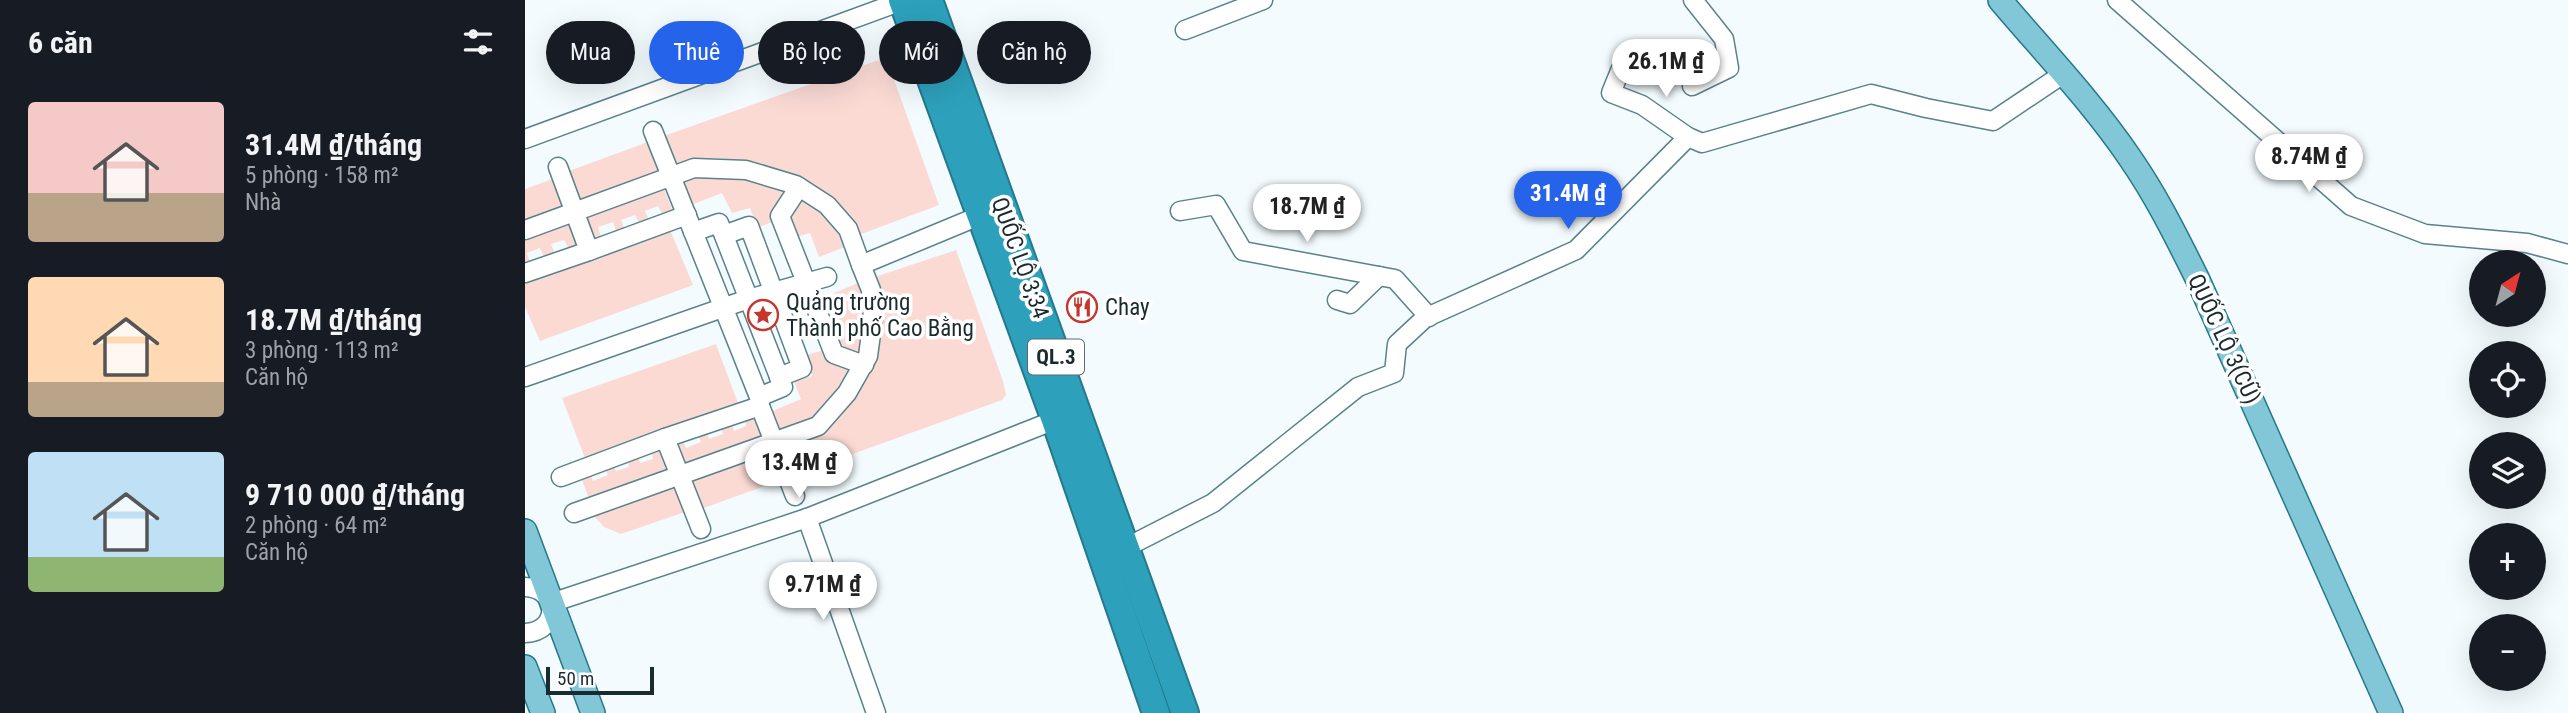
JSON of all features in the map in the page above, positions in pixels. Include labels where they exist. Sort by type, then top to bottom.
[{"type":"highway","name":"QUỐC LỘ 3;34","points":[[903,0],[979,216],[1125,548],[1185,713]]},
{"type":"highway","name":"QUỐC LỘ 3;34","points":[[929,0],[1066,417],[1156,713]]},
{"type":"main road","name":"QUỐC LỘ 3(CŨ)","points":[[2000,0],[2106,124],[2169,221],[2209,304],[2391,713]]},
{"type":"main road","points":[[525,531],[593,713]]},
{"type":"main road","points":[[525,667],[543,713]]},
{"type":"street","points":[[525,139],[903,0]]},
{"type":"street","points":[[1185,30],[1263,0]]},
{"type":"street","points":[[1692,86],[1729,68],[1724,39],[1693,0]]},
{"type":"street","points":[[2117,0],[2351,206],[2425,234],[2527,243],[2568,254]]},
{"type":"street","points":[[1620,71],[1611,93],[1642,105],[1688,137],[1702,143],[1871,94],[1993,121],[2063,74]]},
{"type":"street","points":[[653,131],[795,496]]},
{"type":"street","points":[[1125,548],[1213,503],[1358,387],[1394,373],[1397,344],[1429,317],[1576,250],[1688,137]]},
{"type":"street","points":[[558,167],[589,251]]},
{"type":"street","points":[[525,230],[694,168],[746,170],[799,187],[827,205],[848,229],[871,290],[873,319],[868,356],[847,393],[818,426],[574,513]]},
{"type":"street","points":[[799,187],[780,216],[834,354],[864,365]]},
{"type":"street","points":[[1180,211],[1216,205],[1243,251],[1395,279],[1429,317]]},
{"type":"street","points":[[861,265],[979,216]]},
{"type":"street","points":[[525,273],[589,251],[690,224],[719,223],[782,387],[759,401],[561,477]]},
{"type":"street","points":[[723,235],[749,226],[802,368],[779,377]]},
{"type":"street","points":[[1337,300],[1350,304],[1379,276]]},
{"type":"street","points":[[525,377],[748,299],[827,277]]},
{"type":"street","points":[[551,603],[807,517],[1066,417]]},
{"type":"street","points":[[665,439],[701,529]]},
{"type":"street","points":[[807,517],[876,713]]},
{"type":"street","points":[[525,587],[541,590],[551,603],[552,610],[547,625],[533,633],[525,633]]},
{"type":"shaded area","points":[[879,60],[879,84],[896,84],[939,205],[856,236],[813,187],[794,175],[753,161],[716,158],[675,168],[661,137],[811,84],[865,84],[865,65]]},
{"type":"shaded area","points":[[648,142],[661,173],[578,203],[566,172]]},
{"type":"shaded area","points":[[743,172],[825,208],[850,245],[819,257],[810,233],[783,241],[777,220],[757,228],[750,208],[732,213],[722,193],[691,205],[677,177]]},
{"type":"shaded area","points":[[552,179],[563,209],[525,221],[525,189]]},
{"type":"shaded area","points":[[662,184],[673,212],[663,216],[658,206],[645,211],[649,220],[639,223],[635,215],[621,220],[624,228],[616,231],[613,222],[598,227],[601,237],[591,240],[581,212]]},
{"type":"shaded area","points":[[567,217],[579,245],[569,249],[564,240],[551,244],[555,254],[544,257],[540,248],[527,253],[530,262],[525,264],[525,232]]},
{"type":"shaded area","points":[[668,225],[693,285],[540,341],[525,307],[525,277]]},
{"type":"shaded area","points":[[956,250],[1006,395],[1002,400],[792,476],[781,445],[806,435],[865,368],[872,278]]},
{"type":"shaded area","points":[[863,281],[866,325],[858,368],[814,424],[779,439],[768,413],[801,399],[794,382],[812,376],[806,355],[825,350],[826,326],[841,317],[834,293]]},
{"type":"shaded area","points":[[716,344],[739,406],[585,458],[562,398]]},
{"type":"shaded area","points":[[754,412],[763,441],[683,470],[673,442],[682,438],[686,448],[701,442],[697,433],[706,430],[709,439],[723,434],[720,425],[731,421],[734,431],[746,426],[744,416]]},
{"type":"shaded area","points":[[661,444],[670,474],[590,502],[580,474],[589,471],[593,481],[608,475],[604,466],[612,463],[616,471],[629,467],[627,457],[638,453],[640,463],[653,459],[651,448]]},
{"type":"shaded area","points":[[768,449],[781,480],[698,510],[686,479]]},
{"type":"shaded area","points":[[674,482],[685,512],[621,534],[604,527],[591,513]]},
{"type":"place","name":"Chay","points":[[1082,307]]},
{"type":"place","name":"Quảng trường Thành phố Cao Bằng","points":[[763,315]]}]
